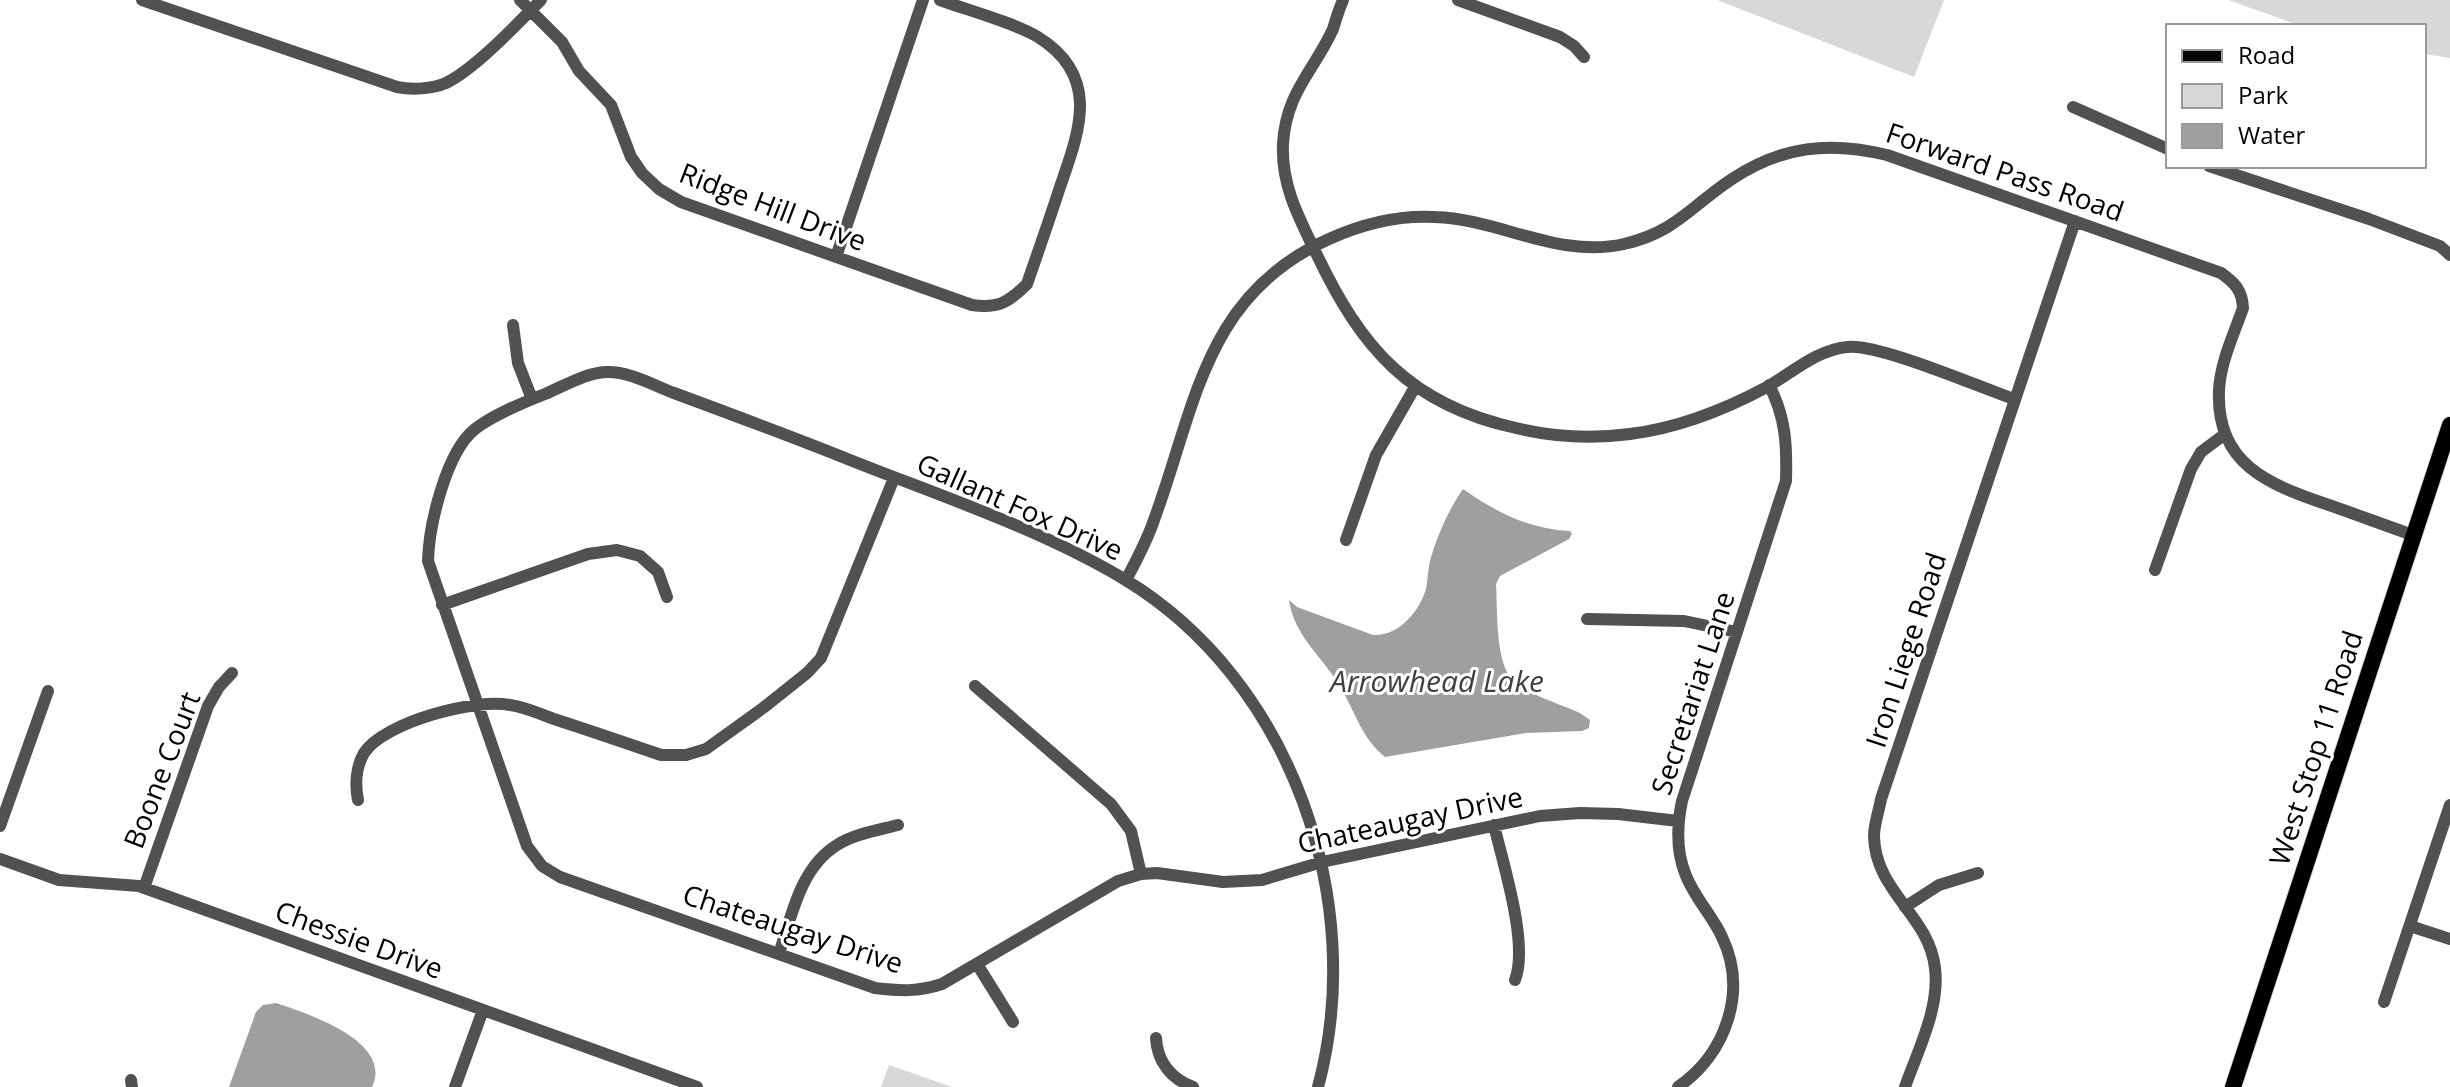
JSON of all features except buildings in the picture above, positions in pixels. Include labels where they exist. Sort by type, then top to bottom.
[{"type":"main road","name":"West Stop 11 Road","points":[[2233,1087],[2450,425]]},
{"type":"street","points":[[142,0],[407,89],[442,85],[460,75],[541,0]]},
{"type":"street","name":"Ridge Hill Drive","points":[[520,0],[562,42],[579,71],[611,105],[631,157],[659,189],[681,202],[972,305],[987,307],[1005,303],[1027,284],[1078,138],[1081,102],[1073,73],[1055,49],[1035,35],[940,0]]},
{"type":"street","points":[[836,257],[923,0]]},
{"type":"street","points":[[1343,0],[1332,31],[1301,81],[1288,113],[1283,142],[1289,196],[1335,293],[1357,327],[1388,364],[1415,387],[1441,403],[1483,421],[1541,434],[1586,437],[1630,434],[1683,423],[1725,408],[1821,354],[1851,346],[1877,350],[2014,399]]},
{"type":"street","points":[[1458,0],[1560,37],[1584,57]]},
{"type":"street","points":[[2073,107],[2166,148]]},
{"type":"street","name":"Forward Pass Road","points":[[1126,580],[1154,523],[1201,378],[1216,342],[1235,313],[1264,280],[1312,246],[1347,230],[1375,222],[1434,217],[1484,223],[1562,246],[1587,248],[1621,245],[1671,226],[1730,180],[1764,161],[1801,149],[1834,146],[1887,155],[2075,221],[2221,273],[2239,290]]},
{"type":"street","points":[[2215,168],[2369,219],[2440,246],[2450,255]]},
{"type":"street","name":"Iron Liege Road","points":[[1905,1087],[1932,1007],[1935,968],[1929,944],[1887,885],[1876,858],[1876,822],[1881,799],[2075,221]]},
{"type":"street","points":[[2253,283],[2239,290],[2243,308],[2219,389],[2221,420],[2235,452],[2252,471],[2278,487],[2413,535]]},
{"type":"street","points":[[513,325],[518,363],[532,399]]},
{"type":"street","name":"Gallant Fox Drive","points":[[532,399],[591,375],[622,373],[1062,546],[1126,580],[1160,605],[1195,636],[1251,703],[1295,780],[1309,816],[1322,862],[1333,931],[1333,995],[1318,1087]]},
{"type":"street","name":"Secretariat Lane","points":[[1687,1085],[1712,1054],[1726,1028],[1733,999],[1733,980],[1731,960],[1722,937],[1686,876],[1679,857],[1678,821],[1786,481],[1787,436],[1783,417],[1769,385]]},
{"type":"street","points":[[1346,540],[1376,455],[1415,387]]},
{"type":"street","name":"Chateaugay Drive","points":[[532,399],[473,431],[455,455],[429,534],[428,561],[527,846],[542,866],[560,877],[875,988],[904,992],[942,984],[1118,881],[1141,874],[1243,882],[1262,880],[1322,862],[1540,816],[1580,813],[1678,821]]},
{"type":"street","points":[[2155,570],[2191,469],[2201,452],[2225,434]]},
{"type":"street","points":[[358,800],[358,767],[364,753],[374,742],[394,729],[477,703],[512,705],[661,755],[686,755],[706,749],[763,708],[821,658],[894,478]]},
{"type":"street","points":[[442,605],[588,554],[617,550],[640,556],[658,572],[667,597]]},
{"type":"street","points":[[1587,619],[1684,621],[1737,632]]},
{"type":"street","name":"Boone Court","points":[[144,888],[208,706],[232,673]]},
{"type":"street","points":[[975,686],[1111,804],[1131,831],[1141,874]]},
{"type":"street","points":[[0,826],[48,691]]},
{"type":"street","points":[[2384,1002],[2450,805]]},
{"type":"street","points":[[779,954],[804,881],[817,860],[840,843],[898,825]]},
{"type":"street","points":[[1494,825],[1520,940],[1519,971],[1515,980]]},
{"type":"street","name":"Chessie Drive","points":[[0,859],[59,880],[126,883],[144,888],[697,1087]]},
{"type":"street","points":[[1905,907],[1939,885],[1978,873]]},
{"type":"street","points":[[2410,926],[2450,939]]},
{"type":"street","points":[[977,964],[1013,1022]]},
{"type":"street","points":[[455,1087],[483,1010]]},
{"type":"street","points":[[1156,1038],[1162,1063],[1183,1083],[1193,1087]]},
{"type":"green space","points":[[1717,0],[1944,0],[1914,77]]},
{"type":"green space","points":[[2228,0],[2450,0],[2450,58],[2426,54],[2426,24],[2295,24]]},
{"type":"green space","points":[[889,1065],[952,1087],[881,1087]]},
{"type":"water","name":"Arrowhead Lake","points":[[1463,489],[1513,518],[1572,534],[1569,539],[1500,576],[1496,584],[1499,639],[1505,667],[1518,685],[1580,713],[1590,720],[1589,728],[1582,731],[1526,733],[1385,757],[1370,741],[1339,685],[1303,635],[1289,600],[1297,607],[1373,635],[1399,627],[1413,614],[1423,598],[1437,539]]},
{"type":"water","points":[[276,1003],[325,1022],[359,1043],[370,1056],[375,1071],[372,1087],[229,1087],[256,1012],[263,1005]]}]
